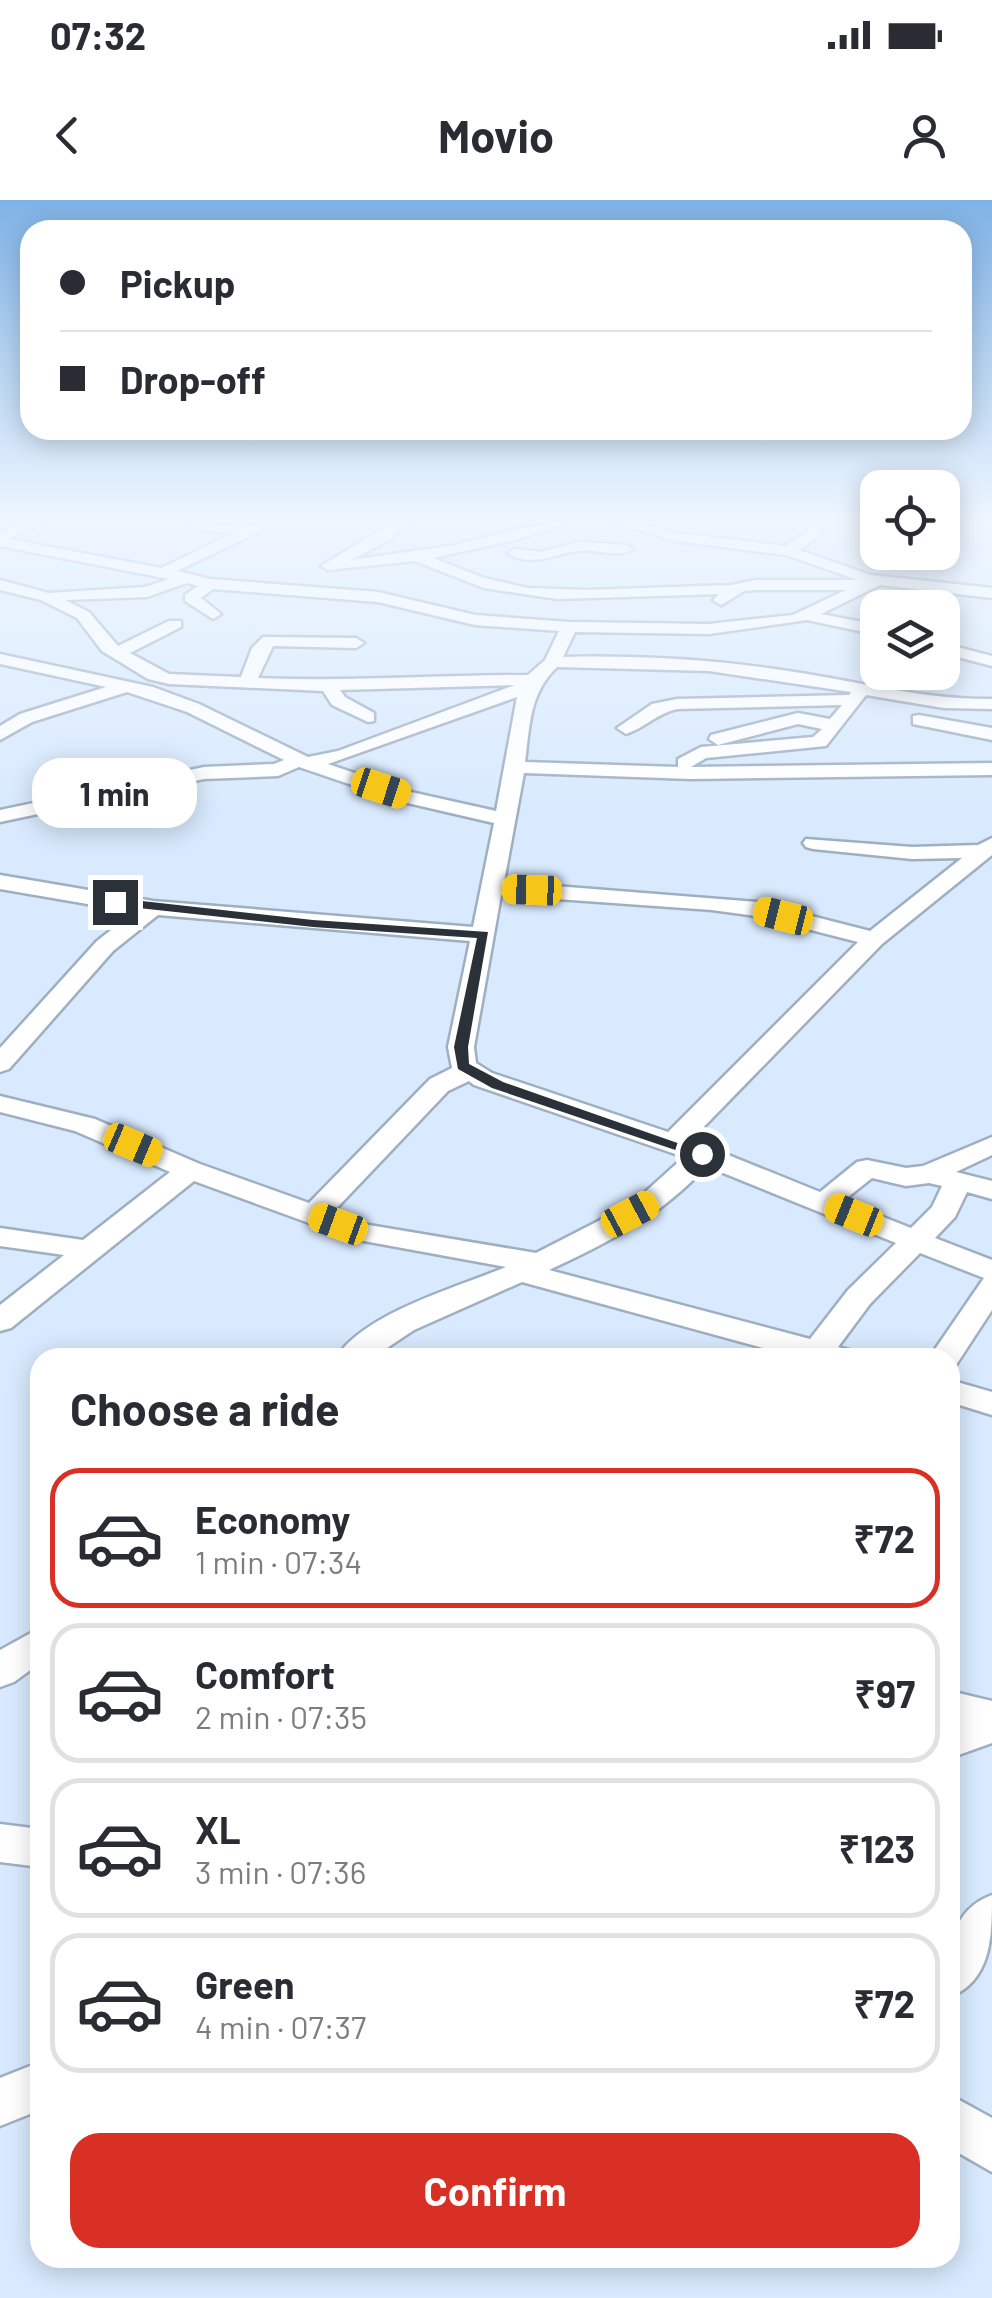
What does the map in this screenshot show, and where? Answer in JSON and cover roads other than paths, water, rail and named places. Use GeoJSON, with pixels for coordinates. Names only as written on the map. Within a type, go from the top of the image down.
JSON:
{"type":"FeatureCollection","features":[{"type":"Feature","properties":{"kind":"street"},"geometry":{"type":"LineString","coordinates":[[86,619],[100,640],[160,686],[302,762],[406,796],[505,819]]}},
{"type":"Feature","properties":{"kind":"street"},"geometry":{"type":"LineString","coordinates":[[470,619],[568,627],[709,629],[786,619]]}},
{"type":"Feature","properties":{"kind":"street"},"geometry":{"type":"LineString","coordinates":[[823,619],[860,626]]}},
{"type":"Feature","properties":{"kind":"street"},"geometry":{"type":"LineString","coordinates":[[118,653],[175,624]]}},
{"type":"Feature","properties":{"kind":"street"},"geometry":{"type":"LineString","coordinates":[[568,627],[538,676],[516,767],[460,1058],[462,1066],[472,1073],[688,1149],[992,1270]]}},
{"type":"Feature","properties":{"kind":"street"},"geometry":{"type":"LineString","coordinates":[[247,683],[260,648],[268,641],[356,643]]}},
{"type":"Feature","properties":{"kind":"street"},"geometry":{"type":"LineString","coordinates":[[960,653],[992,662]]}},
{"type":"Feature","properties":{"kind":"street"},"geometry":{"type":"LineString","coordinates":[[0,658],[128,686],[329,686],[538,676],[645,661],[789,676],[858,695],[935,704],[992,704]]}},
{"type":"Feature","properties":{"kind":"street"},"geometry":{"type":"LineString","coordinates":[[0,816],[219,770],[278,770],[342,756],[538,676]]}},
{"type":"Feature","properties":{"kind":"street"},"geometry":{"type":"LineString","coordinates":[[5,726],[128,686]]}},
{"type":"Feature","properties":{"kind":"street"},"geometry":{"type":"LineString","coordinates":[[329,686],[338,701],[368,716]]}},
{"type":"Feature","properties":{"kind":"street"},"geometry":{"type":"LineString","coordinates":[[676,773],[694,755],[814,744],[835,726],[858,695]]}},
{"type":"Feature","properties":{"kind":"street"},"geometry":{"type":"LineString","coordinates":[[626,728],[658,708],[677,704],[775,703],[858,695]]}},
{"type":"Feature","properties":{"kind":"street"},"geometry":{"type":"LineString","coordinates":[[705,743],[798,718],[835,726]]}},
{"type":"Feature","properties":{"kind":"street"},"geometry":{"type":"LineString","coordinates":[[919,720],[992,734]]}},
{"type":"Feature","properties":{"kind":"street"},"geometry":{"type":"LineString","coordinates":[[516,767],[676,773],[992,768]]}},
{"type":"Feature","properties":{"kind":"street"},"geometry":{"type":"LineString","coordinates":[[813,844],[912,853],[985,848]]}},
{"type":"Feature","properties":{"kind":"street"},"geometry":{"type":"LineString","coordinates":[[365,1348],[400,1322],[529,1267],[661,1198],[688,1149],[874,939],[985,848]]}},
{"type":"Feature","properties":{"kind":"street"},"geometry":{"type":"LineString","coordinates":[[0,882],[153,908],[484,935]]}},
{"type":"Feature","properties":{"kind":"street"},"geometry":{"type":"LineString","coordinates":[[493,888],[757,909],[874,939]]}},
{"type":"Feature","properties":{"kind":"street"},"geometry":{"type":"LineString","coordinates":[[0,1064],[105,946],[153,908]]}},
{"type":"Feature","properties":{"kind":"street"},"geometry":{"type":"LineString","coordinates":[[0,1024],[29,1028]]}},
{"type":"Feature","properties":{"kind":"street"},"geometry":{"type":"LineString","coordinates":[[314,1215],[439,1086],[456,1075],[472,1073]]}},
{"type":"Feature","properties":{"kind":"street"},"geometry":{"type":"LineString","coordinates":[[0,1104],[86,1125],[190,1170],[390,1239],[529,1267],[809,1348]]}},
{"type":"Feature","properties":{"kind":"street"},"geometry":{"type":"LineString","coordinates":[[944,1178],[992,1145]]}},
{"type":"Feature","properties":{"kind":"street"},"geometry":{"type":"LineString","coordinates":[[823,1202],[867,1168],[906,1177],[944,1178],[992,1190]]}},
{"type":"Feature","properties":{"kind":"street"},"geometry":{"type":"LineString","coordinates":[[0,1321],[190,1170]]}},
{"type":"Feature","properties":{"kind":"street"},"geometry":{"type":"LineString","coordinates":[[833,1348],[858,1297],[945,1211],[944,1178]]}},
{"type":"Feature","properties":{"kind":"street"},"geometry":{"type":"LineString","coordinates":[[0,1237],[90,1250]]}},
{"type":"Feature","properties":{"kind":"street"},"geometry":{"type":"LineString","coordinates":[[952,1348],[992,1286]]}},
{"type":"Feature","properties":{"kind":"street"},"geometry":{"type":"LineString","coordinates":[[960,1395],[992,1404]]}},
{"type":"Feature","properties":{"kind":"street"},"geometry":{"type":"LineString","coordinates":[[0,1670],[30,1650]]}},
{"type":"Feature","properties":{"kind":"street"},"geometry":{"type":"LineString","coordinates":[[960,1709],[992,1717]]}},
{"type":"Feature","properties":{"kind":"street"},"geometry":{"type":"LineString","coordinates":[[960,1738],[992,1726]]}},
{"type":"Feature","properties":{"kind":"street"},"geometry":{"type":"LineString","coordinates":[[0,1843],[30,1847]]}},
{"type":"Feature","properties":{"kind":"street"},"geometry":{"type":"LineString","coordinates":[[960,1961],[992,1915]]}},
{"type":"Feature","properties":{"kind":"street"},"geometry":{"type":"LineString","coordinates":[[0,2102],[30,2090]]}},
{"type":"Feature","properties":{"kind":"street"},"geometry":{"type":"LineString","coordinates":[[960,2126],[992,2147]]}}]}
